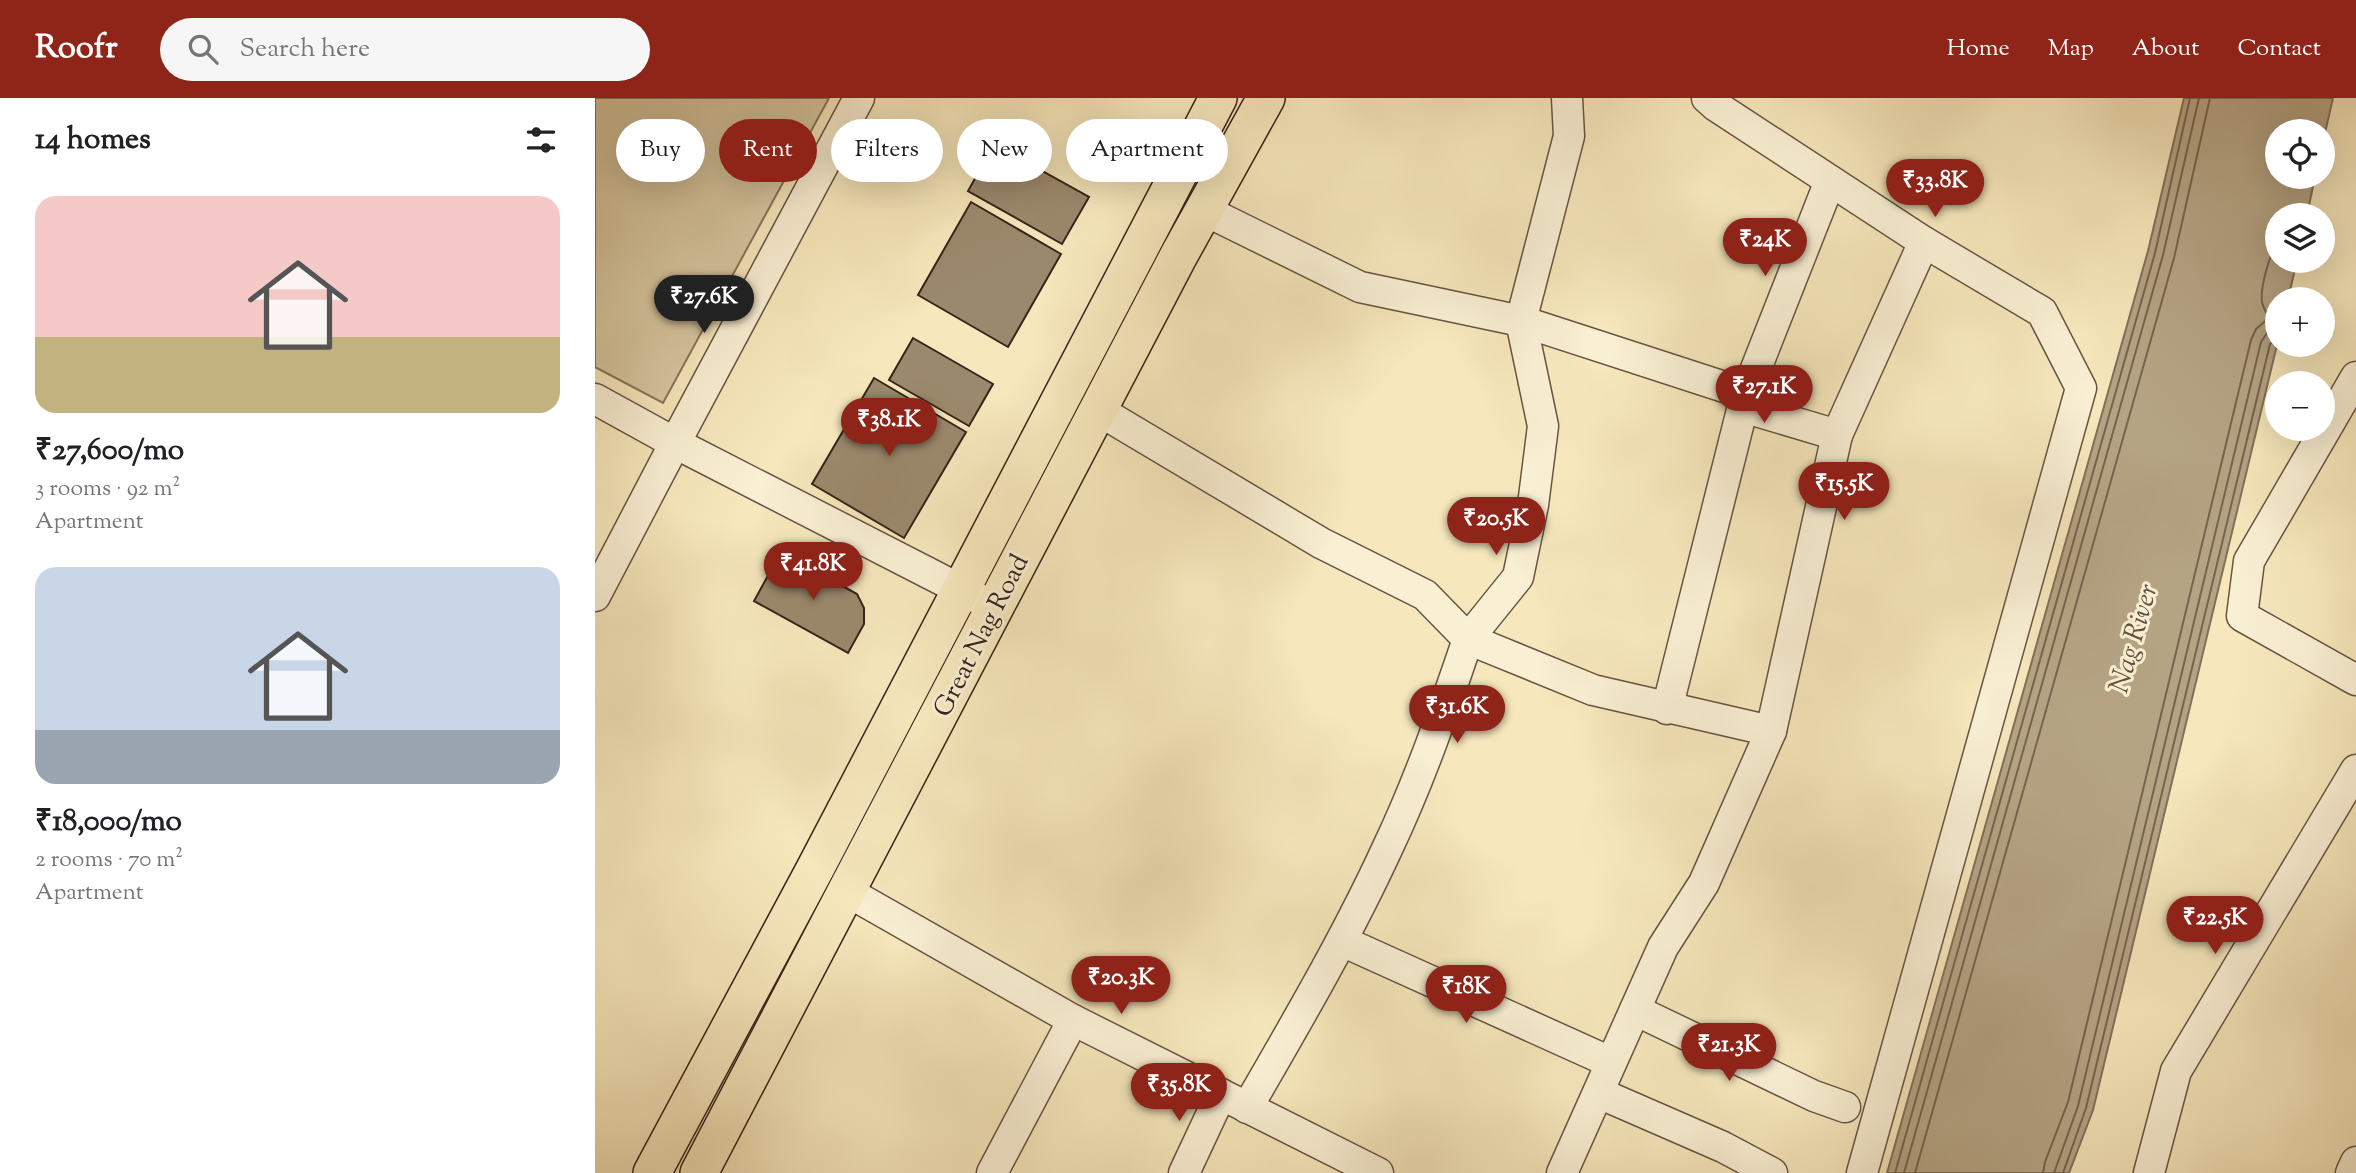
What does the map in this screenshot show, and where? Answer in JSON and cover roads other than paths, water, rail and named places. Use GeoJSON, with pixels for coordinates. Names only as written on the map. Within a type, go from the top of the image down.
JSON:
{"type":"FeatureCollection","features":[{"type":"Feature","properties":{"kind":"main road","name":"Great Nag Road"},"geometry":{"type":"LineString","coordinates":[[652,1173],[1218,98]]}},
{"type":"Feature","properties":{"kind":"main road","name":"Great Nag Road"},"geometry":{"type":"LineString","coordinates":[[699,1173],[1098,410],[1266,98]]}},
{"type":"Feature","properties":{"kind":"street"},"geometry":{"type":"LineString","coordinates":[[595,596],[859,98]]}},
{"type":"Feature","properties":{"kind":"street"},"geometry":{"type":"LineString","coordinates":[[1247,1108],[1342,940],[1389,847],[1448,699],[1468,639],[1518,577],[1533,505],[1543,426],[1521,321],[1569,136],[1567,98]]}},
{"type":"Feature","properties":{"kind":"street"},"geometry":{"type":"LineString","coordinates":[[1707,98],[1924,242],[2042,312],[2081,388],[1863,1173]]}},
{"type":"Feature","properties":{"kind":"street"},"geometry":{"type":"LineString","coordinates":[[1667,709],[1744,401],[1831,181]]}},
{"type":"Feature","properties":{"kind":"street"},"geometry":{"type":"LineString","coordinates":[[1205,209],[1360,287],[1521,321],[1837,436]]}},
{"type":"Feature","properties":{"kind":"street"},"geometry":{"type":"LineString","coordinates":[[1562,1173],[1663,947],[1704,883],[1771,732],[1837,436],[1924,242]]}},
{"type":"Feature","properties":{"kind":"street"},"geometry":{"type":"LineString","coordinates":[[2356,377],[2249,561],[2242,616],[2356,680]]}},
{"type":"Feature","properties":{"kind":"street"},"geometry":{"type":"LineString","coordinates":[[595,399],[675,443],[995,607]]}},
{"type":"Feature","properties":{"kind":"street"},"geometry":{"type":"LineString","coordinates":[[1098,410],[1321,543],[1425,595],[1468,639],[1593,690],[1771,732]]}},
{"type":"Feature","properties":{"kind":"street"},"geometry":{"type":"LineString","coordinates":[[2149,1173],[2176,1071],[2356,770]]}},
{"type":"Feature","properties":{"kind":"street"},"geometry":{"type":"LineString","coordinates":[[848,892],[1073,1020],[1378,1173]]}},
{"type":"Feature","properties":{"kind":"street"},"geometry":{"type":"LineString","coordinates":[[1342,940],[1611,1062]]}},
{"type":"Feature","properties":{"kind":"street"},"geometry":{"type":"LineString","coordinates":[[1635,1010],[1814,1096],[1845,1107]]}},
{"type":"Feature","properties":{"kind":"street"},"geometry":{"type":"LineString","coordinates":[[992,1173],[1073,1020]]}},
{"type":"Feature","properties":{"kind":"street"},"geometry":{"type":"LineString","coordinates":[[1599,1093],[1723,1147],[1772,1173]]}},
{"type":"Feature","properties":{"kind":"street"},"geometry":{"type":"LineString","coordinates":[[1185,1173],[1221,1094]]}},
{"type":"Feature","properties":{"kind":"street"},"geometry":{"type":"LineString","coordinates":[[2351,1173],[2356,1162]]}},
{"type":"Feature","properties":{"kind":"water","name":"Nag River"},"geometry":{"type":"Polygon","coordinates":[[[2184,98],[2333,98],[2328,119],[2265,119],[2265,189],[2312,189],[2310,203],[2265,203],[2265,273],[2294,273],[2291,287],[2265,287],[2265,357],[2274,357],[2271,371],[2265,371],[2265,395],[2093,1110],[2069,1173],[1887,1173],[2148,251],[2184,98]]]}}]}
